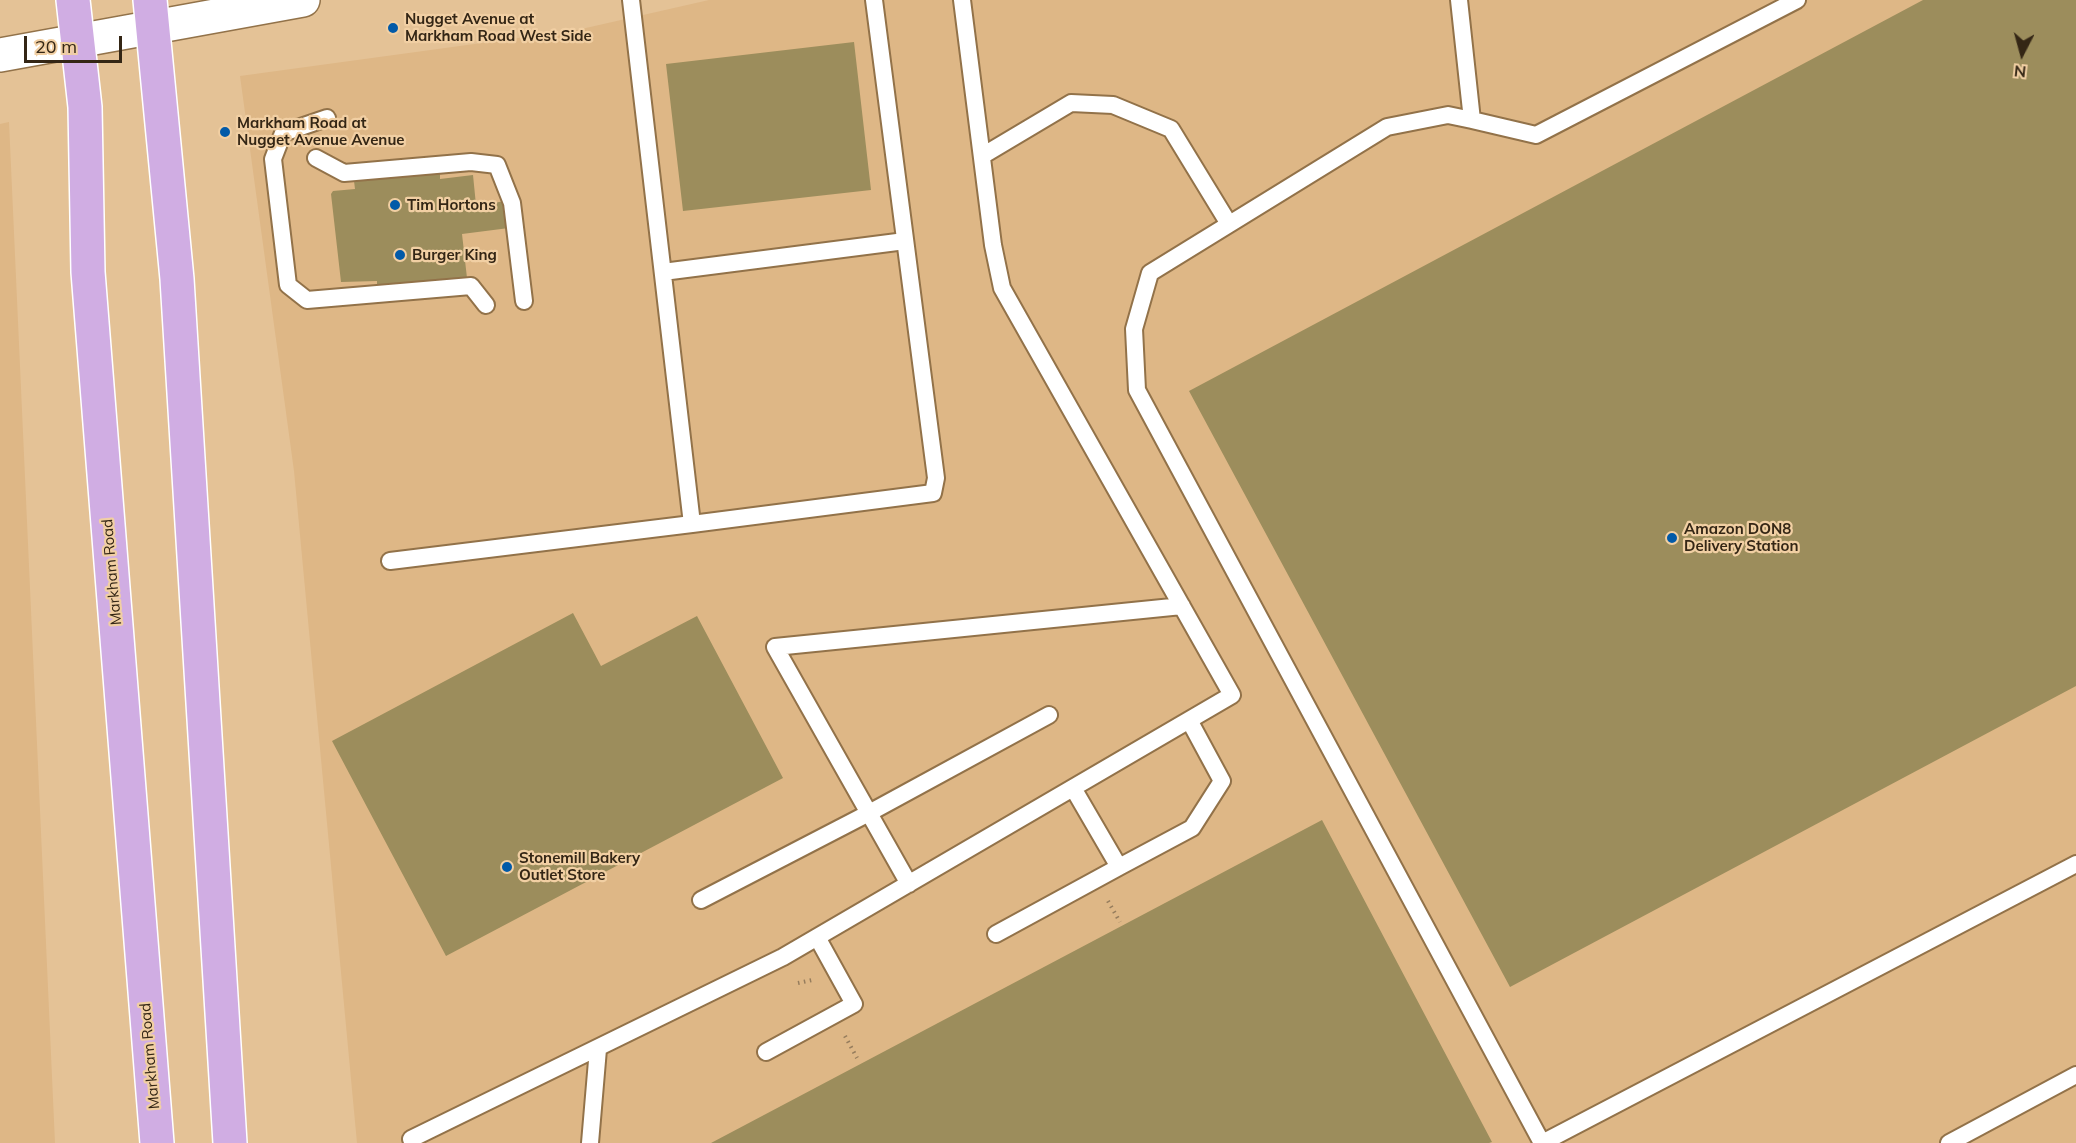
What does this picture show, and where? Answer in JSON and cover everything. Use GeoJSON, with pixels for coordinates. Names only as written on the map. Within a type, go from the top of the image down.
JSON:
{"type":"FeatureCollection","features":[{"type":"Feature","properties":{"kind":"main road","name":"Markham Road"},"geometry":{"type":"LineString","coordinates":[[73,0],[85,107],[88,272],[157,1143]]}},
{"type":"Feature","properties":{"kind":"main road"},"geometry":{"type":"LineString","coordinates":[[152,13],[177,279],[230,1143]]}},
{"type":"Feature","properties":{"kind":"street"},"geometry":{"type":"LineString","coordinates":[[0,55],[79,39],[152,13],[303,0]]}},
{"type":"Feature","properties":{"kind":"lane"},"geometry":{"type":"LineString","coordinates":[[631,0],[692,524]]}},
{"type":"Feature","properties":{"kind":"lane"},"geometry":{"type":"LineString","coordinates":[[390,561],[933,493],[936,477],[874,0]]}},
{"type":"Feature","properties":{"kind":"lane"},"geometry":{"type":"LineString","coordinates":[[411,1139],[598,1049],[817,937],[1232,695],[1002,288],[993,245],[962,0]]}},
{"type":"Feature","properties":{"kind":"lane"},"geometry":{"type":"LineString","coordinates":[[1458,0],[1472,120]]}},
{"type":"Feature","properties":{"kind":"lane"},"geometry":{"type":"LineString","coordinates":[[1797,0],[1536,135],[1448,114],[1387,127],[1150,273],[1134,328],[1137,390],[1542,1143],[2076,864]]}},
{"type":"Feature","properties":{"kind":"lane"},"geometry":{"type":"LineString","coordinates":[[982,156],[1071,103],[1113,105],[1171,129],[1229,224]]}},
{"type":"Feature","properties":{"kind":"lane"},"geometry":{"type":"LineString","coordinates":[[327,118],[283,133],[273,159],[288,285],[307,300],[471,286],[486,305]]}},
{"type":"Feature","properties":{"kind":"lane"},"geometry":{"type":"LineString","coordinates":[[316,158],[344,173],[471,162],[497,165],[512,203],[524,301]]}},
{"type":"Feature","properties":{"kind":"lane"},"geometry":{"type":"LineString","coordinates":[[663,272],[905,241]]}},
{"type":"Feature","properties":{"kind":"lane"},"geometry":{"type":"LineString","coordinates":[[909,884],[775,647],[1182,606]]}},
{"type":"Feature","properties":{"kind":"lane"},"geometry":{"type":"LineString","coordinates":[[701,900],[869,813],[1049,714]]}},
{"type":"Feature","properties":{"kind":"lane"},"geometry":{"type":"LineString","coordinates":[[996,934],[1192,828],[1222,781],[1189,720]]}},
{"type":"Feature","properties":{"kind":"lane"},"geometry":{"type":"LineString","coordinates":[[1073,788],[1119,867]]}},
{"type":"Feature","properties":{"kind":"lane"},"geometry":{"type":"LineString","coordinates":[[766,1052],[854,1004],[817,937]]}},
{"type":"Feature","properties":{"kind":"lane"},"geometry":{"type":"LineString","coordinates":[[590,1143],[598,1049]]}},
{"type":"Feature","properties":{"kind":"lane"},"geometry":{"type":"LineString","coordinates":[[1949,1143],[2076,1075]]}},
{"type":"Feature","properties":{"kind":"path"},"geometry":{"type":"LineString","coordinates":[[1105,896],[1120,922]]}},
{"type":"Feature","properties":{"kind":"path"},"geometry":{"type":"LineString","coordinates":[[841,1030],[857,1059]]}},
{"type":"Feature","properties":{"kind":"shaded area"},"geometry":{"type":"Polygon","coordinates":[[[709,0],[2076,0],[2076,1143],[357,1143],[294,471],[240,76],[577,30],[709,0]]]}},
{"type":"Feature","properties":{"kind":"shaded area"},"geometry":{"type":"Polygon","coordinates":[[[9,122],[55,1143],[0,1143],[0,124],[9,122]]]}},
{"type":"Feature","properties":{"kind":"building","name":"Amazon DON8 Delivery Station"},"geometry":{"type":"Polygon","coordinates":[[[1923,0],[2076,0],[2076,686],[1510,987],[1189,391],[1923,0]]]}},
{"type":"Feature","properties":{"kind":"building"},"geometry":{"type":"Polygon","coordinates":[[[854,42],[871,190],[683,211],[666,64],[854,42]]]}},
{"type":"Feature","properties":{"kind":"building"},"geometry":{"type":"Polygon","coordinates":[[[440,172],[440,179],[473,175],[476,205],[507,201],[509,228],[462,234],[467,278],[377,288],[377,281],[341,282],[331,194],[333,191],[355,189],[354,181],[440,172]]]}},
{"type":"Feature","properties":{"kind":"building","name":"Stonemill Bakery Outlet Store"},"geometry":{"type":"Polygon","coordinates":[[[573,613],[601,666],[697,616],[783,778],[446,956],[332,741],[573,613]]]}},
{"type":"Feature","properties":{"kind":"building"},"geometry":{"type":"Polygon","coordinates":[[[1322,820],[1492,1142],[711,1143],[1322,820]]]}},
{"type":"Feature","properties":{"kind":"place","name":"Nugget Avenue at Markham Road West Side"},"geometry":{"type":"Point","coordinates":[393,28]}},
{"type":"Feature","properties":{"kind":"place","name":"Markham Road at Nugget Avenue Avenue"},"geometry":{"type":"Point","coordinates":[225,132]}},
{"type":"Feature","properties":{"kind":"place","name":"Tim Hortons"},"geometry":{"type":"Point","coordinates":[395,205]}},
{"type":"Feature","properties":{"kind":"place","name":"Burger King"},"geometry":{"type":"Point","coordinates":[400,255]}},
{"type":"Feature","properties":{"kind":"place","name":"Amazon DON8 Delivery Station"},"geometry":{"type":"Point","coordinates":[1672,538]}},
{"type":"Feature","properties":{"kind":"place","name":"Stonemill Bakery Outlet Store"},"geometry":{"type":"Point","coordinates":[507,867]}}]}
